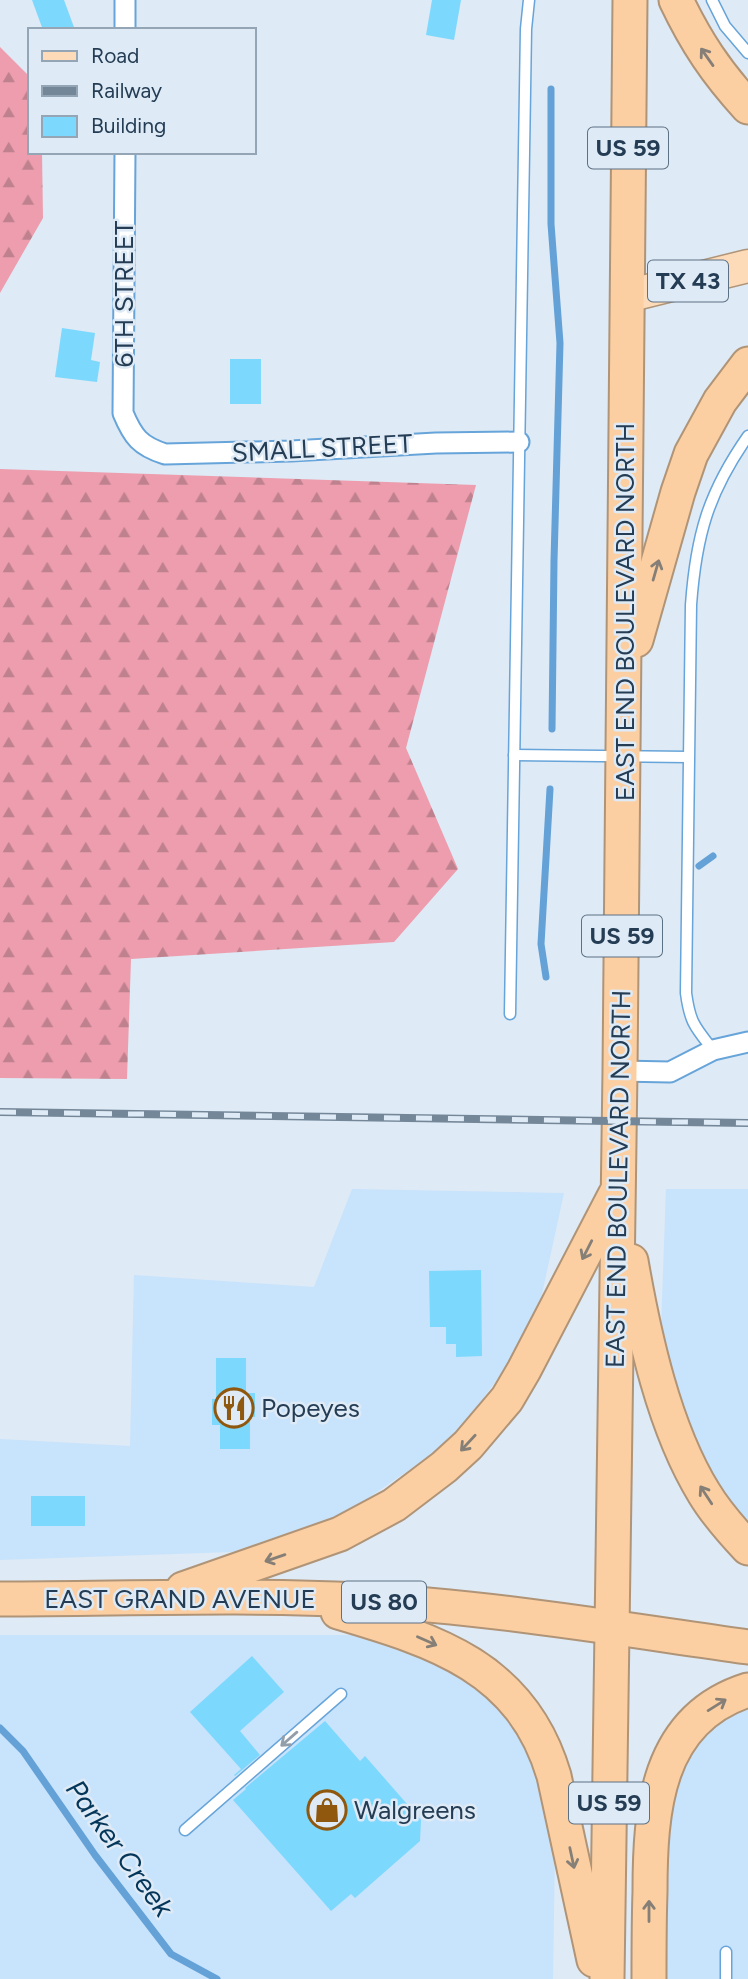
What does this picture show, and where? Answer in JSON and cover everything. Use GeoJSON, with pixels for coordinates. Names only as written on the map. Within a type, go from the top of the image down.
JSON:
{"type":"FeatureCollection","features":[{"type":"Feature","properties":{"kind":"highway","name":"EAST END BOULEVARD NORTH"},"geometry":{"type":"LineString","coordinates":[[607,1979],[621,1071],[630,0]]}},
{"type":"Feature","properties":{"kind":"highway"},"geometry":{"type":"LineString","coordinates":[[676,0],[702,51],[748,107]]}},
{"type":"Feature","properties":{"kind":"highway"},"geometry":{"type":"LineString","coordinates":[[624,683],[691,454],[720,401],[748,364]]}},
{"type":"Feature","properties":{"kind":"highway"},"geometry":{"type":"LineString","coordinates":[[618,1190],[652,1358],[677,1437],[704,1494],[748,1548]]}},
{"type":"Feature","properties":{"kind":"highway"},"geometry":{"type":"LineString","coordinates":[[156,1598],[340,1534],[394,1504],[444,1467],[468,1445],[507,1399],[618,1190]]}},
{"type":"Feature","properties":{"kind":"highway"},"geometry":{"type":"LineString","coordinates":[[292,1598],[413,1635],[448,1650],[492,1679],[525,1715],[539,1736],[554,1776],[598,1979]]}},
{"type":"Feature","properties":{"kind":"highway","name":"EAST GRAND AVENUE"},"geometry":{"type":"LineString","coordinates":[[0,1600],[358,1600],[485,1610],[611,1628]]}},
{"type":"Feature","properties":{"kind":"highway","name":"US 80"},"geometry":{"type":"LineString","coordinates":[[611,1628],[748,1647]]}},
{"type":"Feature","properties":{"kind":"highway"},"geometry":{"type":"LineString","coordinates":[[649,1979],[649,1852],[661,1782],[676,1747],[694,1723],[716,1705],[748,1690]]}},
{"type":"Feature","properties":{"kind":"main road","name":"TX 43"},"geometry":{"type":"LineString","coordinates":[[627,296],[748,266]]}},
{"type":"Feature","properties":{"kind":"street"},"geometry":{"type":"LineString","coordinates":[[125,0],[125,28]]}},
{"type":"Feature","properties":{"kind":"street","name":"6TH STREET"},"geometry":{"type":"LineString","coordinates":[[125,154],[123,413],[131,434]]}},
{"type":"Feature","properties":{"kind":"street","name":"SMALL STREET"},"geometry":{"type":"LineString","coordinates":[[131,434],[149,449],[165,454],[519,442]]}},
{"type":"Feature","properties":{"kind":"street"},"geometry":{"type":"LineString","coordinates":[[621,1071],[670,1072],[713,1050],[748,1042]]}},
{"type":"Feature","properties":{"kind":"lane"},"geometry":{"type":"LineString","coordinates":[[510,1014],[526,43],[529,0]]}},
{"type":"Feature","properties":{"kind":"lane"},"geometry":{"type":"LineString","coordinates":[[712,0],[725,26],[748,53]]}},
{"type":"Feature","properties":{"kind":"lane"},"geometry":{"type":"LineString","coordinates":[[713,1050],[689,1016],[686,993],[691,605],[698,545],[705,517],[718,487],[748,436]]}},
{"type":"Feature","properties":{"kind":"lane"},"geometry":{"type":"LineString","coordinates":[[514,755],[688,757]]}},
{"type":"Feature","properties":{"kind":"lane"},"geometry":{"type":"LineString","coordinates":[[185,1830],[341,1694]]}},
{"type":"Feature","properties":{"kind":"lane"},"geometry":{"type":"LineString","coordinates":[[726,1952],[726,1979]]}},
{"type":"Feature","properties":{"kind":"shaded area"},"geometry":{"type":"Polygon","coordinates":[[[352,1189],[564,1193],[535,1326],[454,1439],[348,1512],[232,1552],[0,1560],[0,1439],[130,1446],[134,1275],[314,1287],[352,1189]]]}},
{"type":"Feature","properties":{"kind":"shaded area"},"geometry":{"type":"Polygon","coordinates":[[[666,1189],[748,1189],[748,1527],[705,1468],[660,1357],[666,1189]]]}},
{"type":"Feature","properties":{"kind":"shaded area"},"geometry":{"type":"Polygon","coordinates":[[[0,1635],[364,1635],[435,1655],[500,1703],[539,1765],[555,1848],[553,1979],[0,1979],[0,1635]]]}},
{"type":"Feature","properties":{"kind":"shaded area"},"geometry":{"type":"Polygon","coordinates":[[[748,1703],[748,1979],[659,1979],[666,1801],[712,1716],[748,1703]]]}},
{"type":"Feature","properties":{"kind":"green space"},"geometry":{"type":"Polygon","coordinates":[[[0,47],[28,75],[28,154],[42,154],[43,218],[0,293],[0,47]]]}},
{"type":"Feature","properties":{"kind":"green space"},"geometry":{"type":"Polygon","coordinates":[[[0,469],[476,485],[406,748],[458,869],[394,942],[131,959],[127,1079],[0,1078],[0,469]]]}},
{"type":"Feature","properties":{"kind":"building"},"geometry":{"type":"Polygon","coordinates":[[[32,0],[64,0],[74,28],[42,28],[32,0]]]}},
{"type":"Feature","properties":{"kind":"building"},"geometry":{"type":"Polygon","coordinates":[[[432,0],[461,0],[454,40],[426,35],[432,0]]]}},
{"type":"Feature","properties":{"kind":"building"},"geometry":{"type":"Polygon","coordinates":[[[62,328],[95,333],[91,360],[100,362],[97,382],[55,377],[62,328]]]}},
{"type":"Feature","properties":{"kind":"building"},"geometry":{"type":"Polygon","coordinates":[[[230,359],[261,359],[261,404],[230,404],[230,359]]]}},
{"type":"Feature","properties":{"kind":"building"},"geometry":{"type":"Polygon","coordinates":[[[481,1270],[482,1356],[456,1357],[456,1344],[446,1344],[446,1327],[430,1327],[429,1271],[481,1270]]]}},
{"type":"Feature","properties":{"kind":"building","name":"Popeyes"},"geometry":{"type":"Polygon","coordinates":[[[216,1358],[246,1358],[246,1393],[255,1393],[255,1417],[250,1417],[250,1449],[220,1449],[220,1425],[212,1425],[212,1399],[216,1399],[216,1358]]]}},
{"type":"Feature","properties":{"kind":"building"},"geometry":{"type":"Polygon","coordinates":[[[31,1496],[85,1496],[85,1526],[31,1526],[31,1496]]]}},
{"type":"Feature","properties":{"kind":"building"},"geometry":{"type":"Polygon","coordinates":[[[252,1656],[284,1692],[240,1731],[260,1755],[235,1776],[241,1769],[190,1712],[252,1656]]]}},
{"type":"Feature","properties":{"kind":"building","name":"Walgreens"},"geometry":{"type":"Polygon","coordinates":[[[325,1721],[360,1761],[365,1756],[421,1820],[420,1841],[355,1898],[351,1894],[331,1911],[233,1800],[325,1721]]]}},
{"type":"Feature","properties":{"kind":"waterway"},"geometry":{"type":"LineString","coordinates":[[551,89],[551,224],[560,343],[552,729]]}},
{"type":"Feature","properties":{"kind":"waterway"},"geometry":{"type":"LineString","coordinates":[[546,977],[541,944],[550,789]]}},
{"type":"Feature","properties":{"kind":"waterway"},"geometry":{"type":"LineString","coordinates":[[699,866],[713,856]]}},
{"type":"Feature","properties":{"kind":"waterway","name":"Parker Creek"},"geometry":{"type":"LineString","coordinates":[[0,1728],[23,1751],[95,1855],[171,1954],[217,1979]]}},
{"type":"Feature","properties":{"kind":"railway"},"geometry":{"type":"LineString","coordinates":[[0,1112],[748,1123]]}},
{"type":"Feature","properties":{"kind":"place","name":"Popeyes"},"geometry":{"type":"Point","coordinates":[234,1408]}},
{"type":"Feature","properties":{"kind":"place","name":"Walgreens"},"geometry":{"type":"Point","coordinates":[327,1810]}}]}
